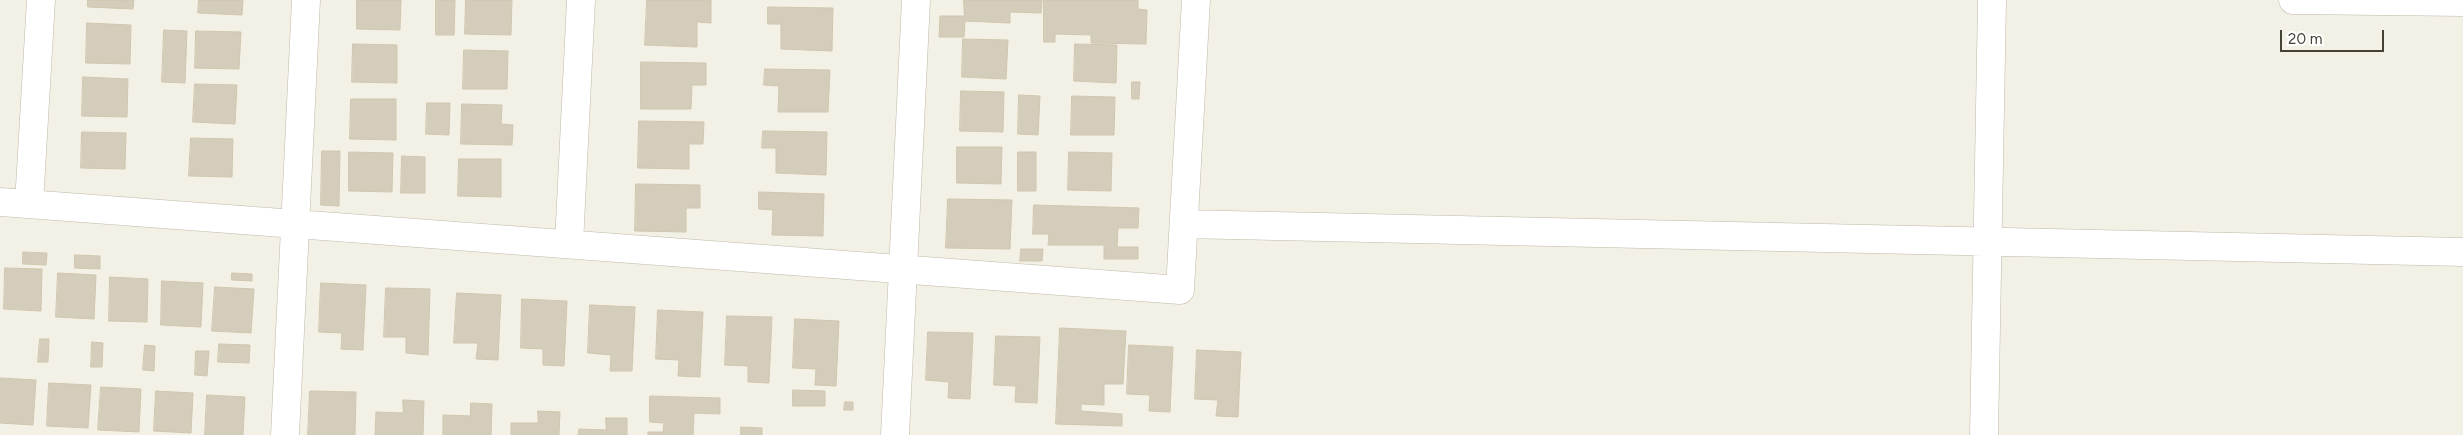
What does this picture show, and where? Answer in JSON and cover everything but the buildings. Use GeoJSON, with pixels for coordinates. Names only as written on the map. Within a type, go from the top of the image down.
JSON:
{"type":"FeatureCollection","features":[{"type":"Feature","properties":{"kind":"street"},"geometry":{"type":"LineString","coordinates":[[29,204],[41,0]]}},
{"type":"Feature","properties":{"kind":"street"},"geometry":{"type":"LineString","coordinates":[[285,435],[306,0]]}},
{"type":"Feature","properties":{"kind":"street"},"geometry":{"type":"LineString","coordinates":[[569,244],[581,0]]}},
{"type":"Feature","properties":{"kind":"street"},"geometry":{"type":"LineString","coordinates":[[895,435],[916,0]]}},
{"type":"Feature","properties":{"kind":"street"},"geometry":{"type":"LineString","coordinates":[[0,202],[1180,290],[1196,0]]}},
{"type":"Feature","properties":{"kind":"street"},"geometry":{"type":"LineString","coordinates":[[1984,435],[1992,0]]}},
{"type":"Feature","properties":{"kind":"street"},"geometry":{"type":"LineString","coordinates":[[2294,0],[2463,2]]}},
{"type":"Feature","properties":{"kind":"street"},"geometry":{"type":"LineString","coordinates":[[1184,224],[2463,252]]}}]}
